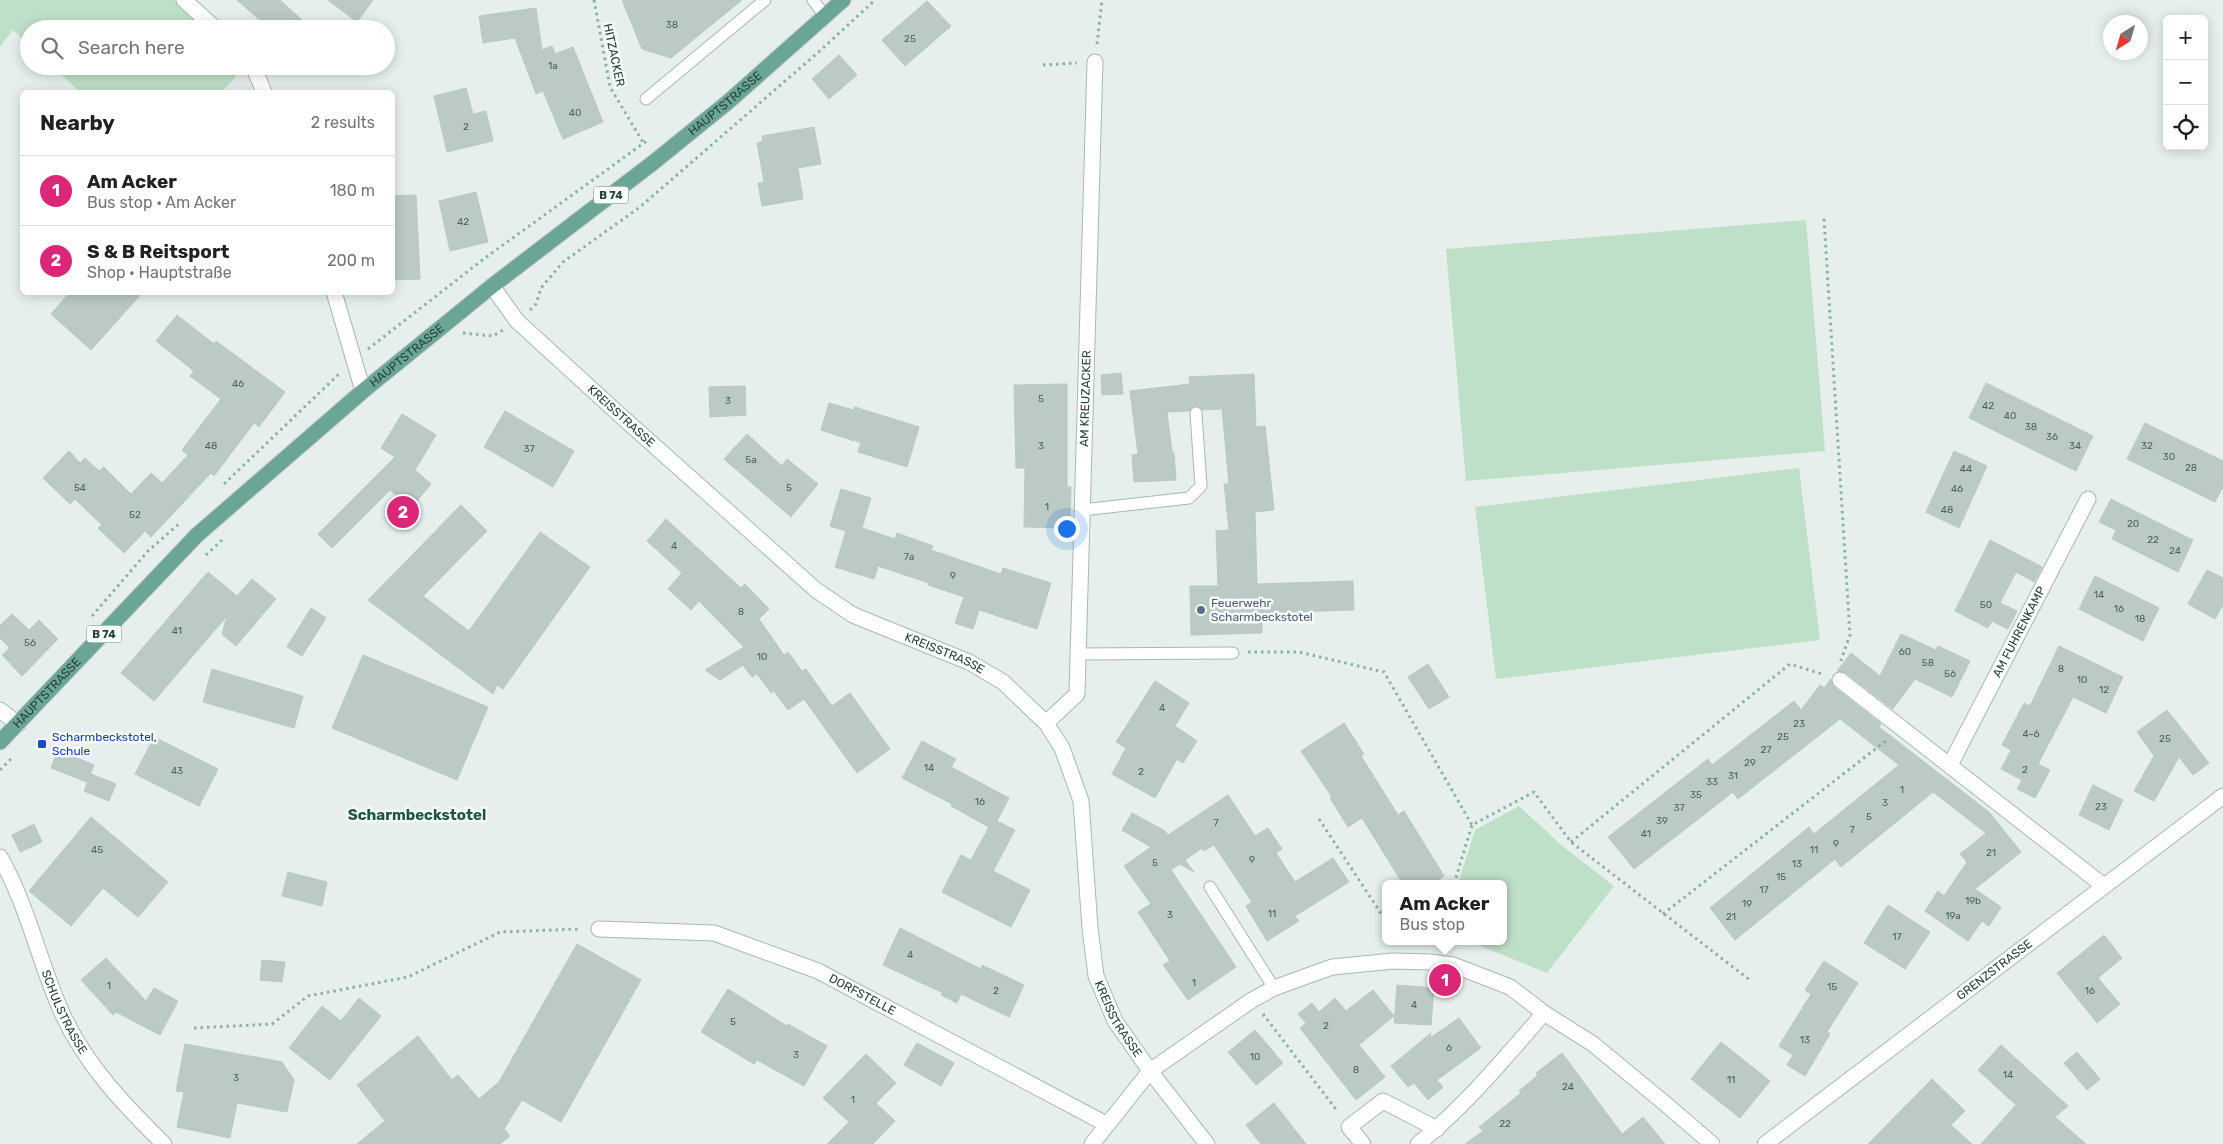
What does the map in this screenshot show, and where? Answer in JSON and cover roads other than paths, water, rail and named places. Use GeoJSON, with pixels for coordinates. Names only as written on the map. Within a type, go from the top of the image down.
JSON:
{"type":"FeatureCollection","features":[{"type":"Feature","properties":{"kind":"main road","name":"HAUPTSTRASSE"},"geometry":{"type":"LineString","coordinates":[[0,742],[198,535],[363,391],[492,286],[654,162],[728,102],[843,0]]}},
{"type":"Feature","properties":{"kind":"street"},"geometry":{"type":"LineString","coordinates":[[184,0],[206,20]]}},
{"type":"Feature","properties":{"kind":"street","name":"AM KREUZACKER"},"geometry":{"type":"LineString","coordinates":[[1046,723],[1077,694],[1095,62]]}},
{"type":"Feature","properties":{"kind":"street"},"geometry":{"type":"LineString","coordinates":[[257,75],[263,90]]}},
{"type":"Feature","properties":{"kind":"street","name":"KREISSTRASSE"},"geometry":{"type":"LineString","coordinates":[[492,286],[517,321],[816,590],[853,615],[969,662],[1003,682],[1046,723],[1062,748],[1081,801],[1090,928],[1096,976],[1115,1021],[1150,1071],[1207,1144]]}},
{"type":"Feature","properties":{"kind":"street"},"geometry":{"type":"LineString","coordinates":[[335,295],[363,391]]}},
{"type":"Feature","properties":{"kind":"street","name":"AM FUHRENKAMP"},"geometry":{"type":"LineString","coordinates":[[1950,765],[2088,499]]}},
{"type":"Feature","properties":{"kind":"street"},"geometry":{"type":"LineString","coordinates":[[1840,680],[2104,886]]}},
{"type":"Feature","properties":{"kind":"street"},"geometry":{"type":"LineString","coordinates":[[0,710],[18,724]]}},
{"type":"Feature","properties":{"kind":"street","name":"GRENZSTRASSE"},"geometry":{"type":"LineString","coordinates":[[1765,1144],[2223,796]]}},
{"type":"Feature","properties":{"kind":"street","name":"SCHULSTRASSE"},"geometry":{"type":"LineString","coordinates":[[0,857],[34,936],[62,1013],[83,1052],[124,1104],[164,1144]]}},
{"type":"Feature","properties":{"kind":"street","name":"DORFSTELLE"},"geometry":{"type":"LineString","coordinates":[[599,929],[714,933],[818,971],[1106,1124]]}},
{"type":"Feature","properties":{"kind":"street"},"geometry":{"type":"LineString","coordinates":[[1092,1144],[1150,1071],[1252,1000],[1274,988],[1332,967],[1393,961],[1430,962],[1452,965],[1510,987],[1593,1044],[1712,1144]]}},
{"type":"Feature","properties":{"kind":"street"},"geometry":{"type":"LineString","coordinates":[[1418,1144],[1437,1129],[1514,1048],[1544,1012]]}},
{"type":"Feature","properties":{"kind":"street"},"geometry":{"type":"LineString","coordinates":[[1363,1144],[1349,1126],[1383,1100],[1437,1129]]}},
{"type":"Feature","properties":{"kind":"lane"},"geometry":{"type":"LineString","coordinates":[[646,99],[765,0]]}},
{"type":"Feature","properties":{"kind":"lane"},"geometry":{"type":"LineString","coordinates":[[813,0],[825,16]]}},
{"type":"Feature","properties":{"kind":"lane"},"geometry":{"type":"LineString","coordinates":[[1082,510],[1189,498],[1195,494],[1201,486],[1196,413]]}},
{"type":"Feature","properties":{"kind":"lane"},"geometry":{"type":"LineString","coordinates":[[1078,654],[1233,652]]}},
{"type":"Feature","properties":{"kind":"lane"},"geometry":{"type":"LineString","coordinates":[[1210,887],[1274,988]]}},
{"type":"Feature","properties":{"kind":"place","name":"S & B Reitsport"},"geometry":{"type":"Point","coordinates":[403,512]}},
{"type":"Feature","properties":{"kind":"place","name":"Feuerwehr Scharmbeckstotel"},"geometry":{"type":"Point","coordinates":[1201,610]}},
{"type":"Feature","properties":{"kind":"place","name":"Scharmbeckstotel, Schule"},"geometry":{"type":"Point","coordinates":[42,744]}},
{"type":"Feature","properties":{"kind":"place","name":"Am Acker"},"geometry":{"type":"Point","coordinates":[1445,980]}},
{"type":"Feature","properties":{"kind":"district","name":"Scharmbeckstotel"},"geometry":{"type":"Point","coordinates":[417,815]}}]}
